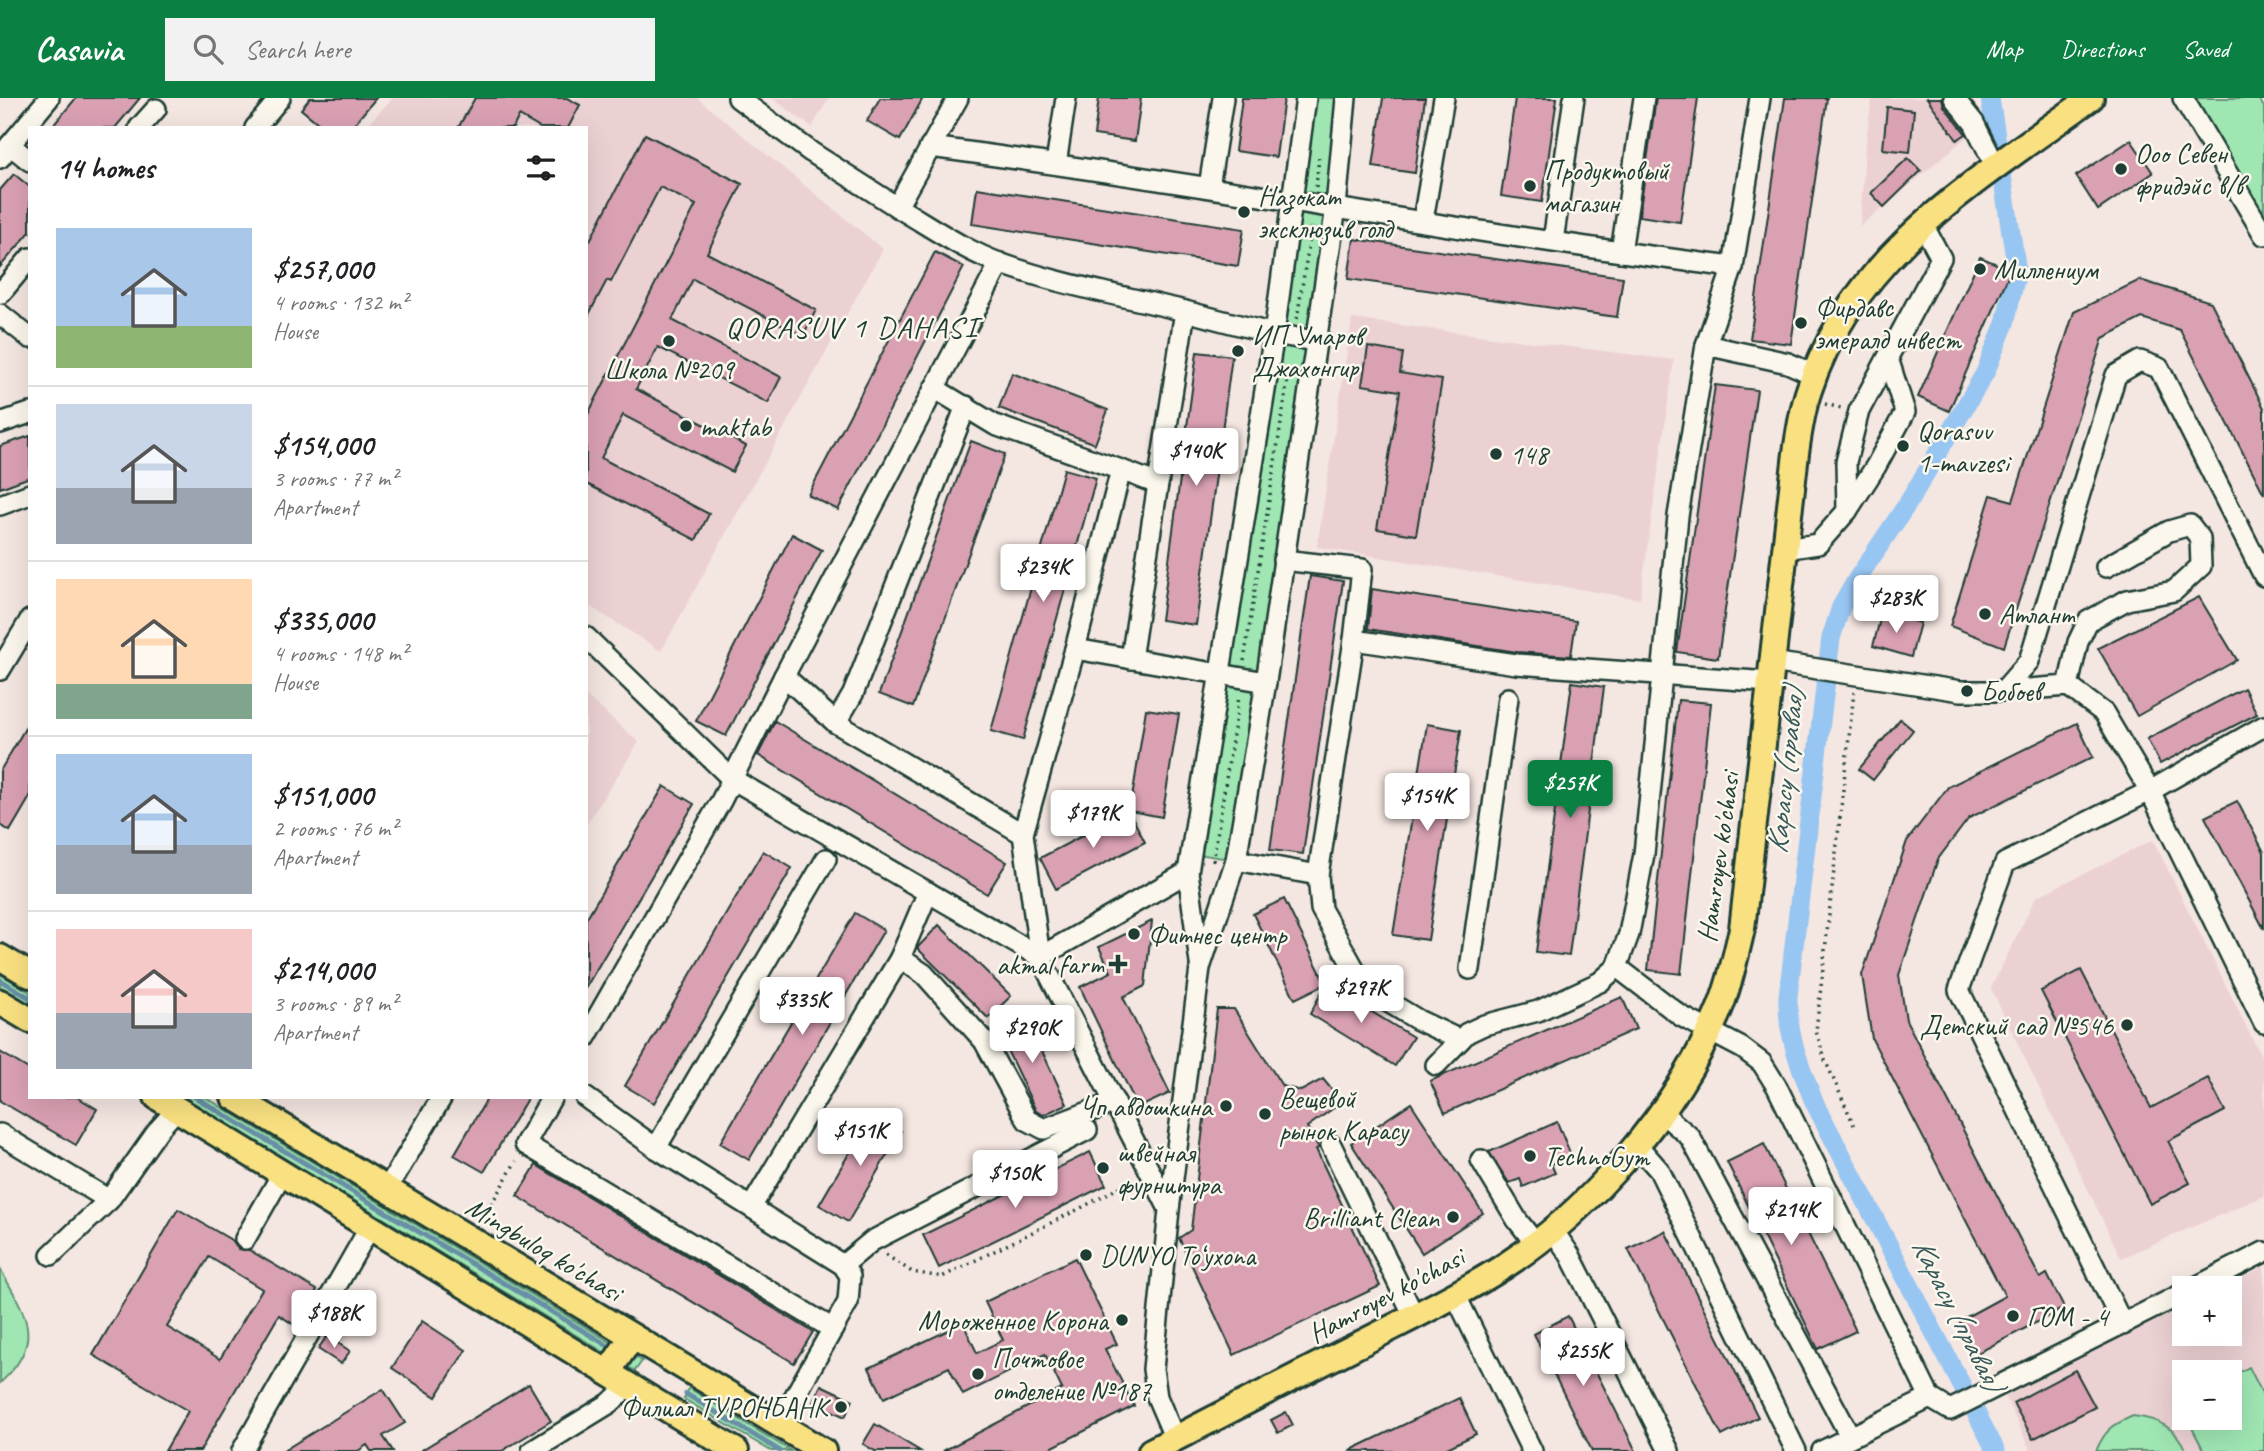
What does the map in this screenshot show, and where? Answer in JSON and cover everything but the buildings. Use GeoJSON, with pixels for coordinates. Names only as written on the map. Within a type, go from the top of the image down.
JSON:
{"type":"FeatureCollection","features":[{"type":"Feature","properties":{"kind":"main road","name":"Hamroyev ko'chasi"},"geometry":{"type":"LineString","coordinates":[[1151,1451],[1414,1316],[1503,1266],[1544,1236],[1597,1188],[1637,1145],[1661,1112],[1709,1032],[1728,985],[1742,929],[1785,549],[1801,421],[1808,391],[1831,339],[1862,289],[1901,244],[1922,223],[2091,98]]}},
{"type":"Feature","properties":{"kind":"main road"},"geometry":{"type":"LineString","coordinates":[[0,957],[28,974]]}},
{"type":"Feature","properties":{"kind":"main road"},"geometry":{"type":"LineString","coordinates":[[0,1002],[28,1019]]}},
{"type":"Feature","properties":{"kind":"main road","name":"Mingbuloq ko'chasi"},"geometry":{"type":"LineString","coordinates":[[237,1099],[823,1451]]}},
{"type":"Feature","properties":{"kind":"main road"},"geometry":{"type":"LineString","coordinates":[[167,1103],[736,1451]]}},
{"type":"Feature","properties":{"kind":"main road"},"geometry":{"type":"LineString","coordinates":[[618,1378],[632,1337]]}},
{"type":"Feature","properties":{"kind":"street"},"geometry":{"type":"LineString","coordinates":[[28,160],[5,151],[50,98]]}},
{"type":"Feature","properties":{"kind":"street"},"geometry":{"type":"LineString","coordinates":[[257,126],[280,98]]}},
{"type":"Feature","properties":{"kind":"street"},"geometry":{"type":"LineString","coordinates":[[738,98],[811,152],[898,207],[955,241],[1000,263],[1049,278],[1274,334],[1315,341]]}},
{"type":"Feature","properties":{"kind":"street"},"geometry":{"type":"LineString","coordinates":[[898,207],[958,98]]}},
{"type":"Feature","properties":{"kind":"street"},"geometry":{"type":"LineString","coordinates":[[1056,164],[1066,98]]}},
{"type":"Feature","properties":{"kind":"street"},"geometry":{"type":"LineString","coordinates":[[1209,187],[1223,98]]}},
{"type":"Feature","properties":{"kind":"street"},"geometry":{"type":"LineString","coordinates":[[1200,968],[1188,872],[1274,334],[1306,98]]}},
{"type":"Feature","properties":{"kind":"street"},"geometry":{"type":"LineString","coordinates":[[1175,1438],[1157,1397],[1153,1369],[1169,1210],[1200,968],[1236,860],[1266,682],[1336,207],[1346,98]]}},
{"type":"Feature","properties":{"kind":"street"},"geometry":{"type":"LineString","coordinates":[[1423,220],[1444,98]]}},
{"type":"Feature","properties":{"kind":"street"},"geometry":{"type":"LineString","coordinates":[[1553,242],[1574,98]]}},
{"type":"Feature","properties":{"kind":"street"},"geometry":{"type":"LineString","coordinates":[[1621,252],[1644,98]]}},
{"type":"Feature","properties":{"kind":"street"},"geometry":{"type":"LineString","coordinates":[[1436,1065],[1467,1033],[1538,1011],[1600,982],[1617,967],[1629,934],[1644,854],[1678,516],[1706,345],[1734,267],[1760,98]]}},
{"type":"Feature","properties":{"kind":"street"},"geometry":{"type":"LineString","coordinates":[[1954,98],[1974,123],[1996,167]]}},
{"type":"Feature","properties":{"kind":"street"},"geometry":{"type":"LineString","coordinates":[[2183,98],[2264,235]]}},
{"type":"Feature","properties":{"kind":"street"},"geometry":{"type":"LineString","coordinates":[[141,126],[156,109]]}},
{"type":"Feature","properties":{"kind":"street"},"geometry":{"type":"LineString","coordinates":[[930,147],[1734,267]]}},
{"type":"Feature","properties":{"kind":"street"},"geometry":{"type":"LineString","coordinates":[[1847,511],[1846,461],[1859,411],[1941,258],[1922,223]]}},
{"type":"Feature","properties":{"kind":"street"},"geometry":{"type":"LineString","coordinates":[[588,1034],[721,801],[1000,263]]}},
{"type":"Feature","properties":{"kind":"street"},"geometry":{"type":"LineString","coordinates":[[0,294],[27,266]]}},
{"type":"Feature","properties":{"kind":"street"},"geometry":{"type":"LineString","coordinates":[[1130,659],[1185,311]]}},
{"type":"Feature","properties":{"kind":"street"},"geometry":{"type":"LineString","coordinates":[[0,314],[28,336]]}},
{"type":"Feature","properties":{"kind":"street"},"geometry":{"type":"LineString","coordinates":[[1706,345],[1788,363],[1815,375]]}},
{"type":"Feature","properties":{"kind":"street"},"geometry":{"type":"LineString","coordinates":[[1785,549],[1818,544],[1847,511],[1876,467],[1905,412],[1888,358]]}},
{"type":"Feature","properties":{"kind":"street"},"geometry":{"type":"LineString","coordinates":[[2003,691],[2029,661],[2116,375],[2140,361],[2159,368],[2264,576]]}},
{"type":"Feature","properties":{"kind":"street"},"geometry":{"type":"LineString","coordinates":[[934,388],[995,425],[1158,484]]}},
{"type":"Feature","properties":{"kind":"street"},"geometry":{"type":"LineString","coordinates":[[836,723],[853,694],[966,406]]}},
{"type":"Feature","properties":{"kind":"street"},"geometry":{"type":"LineString","coordinates":[[0,423],[28,414]]}},
{"type":"Feature","properties":{"kind":"street"},"geometry":{"type":"LineString","coordinates":[[1121,470],[1075,649],[1023,834],[1040,957],[1169,1210]]}},
{"type":"Feature","properties":{"kind":"street"},"geometry":{"type":"LineString","coordinates":[[0,505],[28,495]]}},
{"type":"Feature","properties":{"kind":"street"},"geometry":{"type":"LineString","coordinates":[[2068,686],[2078,642],[2088,621],[2127,600],[2174,590],[2201,566],[2200,538],[2190,525],[2169,531],[2106,567]]}},
{"type":"Feature","properties":{"kind":"street"},"geometry":{"type":"LineString","coordinates":[[1283,560],[1362,569],[1318,875],[1321,909],[1355,970],[1375,994],[1418,1020],[1460,1040]]}},
{"type":"Feature","properties":{"kind":"street"},"geometry":{"type":"LineString","coordinates":[[0,670],[28,623]]}},
{"type":"Feature","properties":{"kind":"street"},"geometry":{"type":"LineString","coordinates":[[1354,639],[1516,664],[1661,676],[1807,668],[1961,691],[2068,686],[2104,713],[2150,791],[2264,1023]]}},
{"type":"Feature","properties":{"kind":"street"},"geometry":{"type":"LineString","coordinates":[[588,640],[732,779],[1040,957]]}},
{"type":"Feature","properties":{"kind":"street"},"geometry":{"type":"LineString","coordinates":[[1075,649],[1266,682]]}},
{"type":"Feature","properties":{"kind":"street"},"geometry":{"type":"LineString","coordinates":[[784,676],[836,723],[1023,834]]}},
{"type":"Feature","properties":{"kind":"street"},"geometry":{"type":"LineString","coordinates":[[1470,970],[1508,698]]}},
{"type":"Feature","properties":{"kind":"street"},"geometry":{"type":"LineString","coordinates":[[2123,1325],[1959,990],[2005,863],[2150,791],[2264,726]]}},
{"type":"Feature","properties":{"kind":"street"},"geometry":{"type":"LineString","coordinates":[[656,1148],[827,859]]}},
{"type":"Feature","properties":{"kind":"street"},"geometry":{"type":"LineString","coordinates":[[1236,860],[1318,875]]}},
{"type":"Feature","properties":{"kind":"street"},"geometry":{"type":"LineString","coordinates":[[1040,957],[1188,872]]}},
{"type":"Feature","properties":{"kind":"street"},"geometry":{"type":"LineString","coordinates":[[752,1206],[900,958],[928,892]]}},
{"type":"Feature","properties":{"kind":"street"},"geometry":{"type":"LineString","coordinates":[[900,958],[924,974],[984,1041],[1027,1120],[1044,1129],[1115,1102]]}},
{"type":"Feature","properties":{"kind":"street"},"geometry":{"type":"LineString","coordinates":[[1617,967],[1681,1016],[1742,1048],[1762,1063],[1770,1074],[1930,1398],[1950,1410],[2172,1299]]}},
{"type":"Feature","properties":{"kind":"street"},"geometry":{"type":"LineString","coordinates":[[387,1189],[441,1099]]}},
{"type":"Feature","properties":{"kind":"street"},"geometry":{"type":"LineString","coordinates":[[551,1099],[526,1144],[833,1329]]}},
{"type":"Feature","properties":{"kind":"street"},"geometry":{"type":"LineString","coordinates":[[588,1099],[656,1148],[843,1265],[850,1276],[848,1302],[779,1424]]}},
{"type":"Feature","properties":{"kind":"street"},"geometry":{"type":"LineString","coordinates":[[51,1255],[109,1200],[159,1129],[167,1103]]}},
{"type":"Feature","properties":{"kind":"street"},"geometry":{"type":"LineString","coordinates":[[1661,1112],[1690,1138],[1850,1436]]}},
{"type":"Feature","properties":{"kind":"street"},"geometry":{"type":"LineString","coordinates":[[843,1265],[872,1241],[1087,1130]]}},
{"type":"Feature","properties":{"kind":"street"},"geometry":{"type":"LineString","coordinates":[[0,1135],[109,1200]]}},
{"type":"Feature","properties":{"kind":"street"},"geometry":{"type":"LineString","coordinates":[[1331,1145],[1414,1316]]}},
{"type":"Feature","properties":{"kind":"street"},"geometry":{"type":"LineString","coordinates":[[1637,1145],[1659,1170],[1796,1451]]}},
{"type":"Feature","properties":{"kind":"street"},"geometry":{"type":"LineString","coordinates":[[1481,1160],[1517,1220],[1570,1255],[1668,1451]]}},
{"type":"Feature","properties":{"kind":"street"},"geometry":{"type":"LineString","coordinates":[[244,1239],[282,1174]]}},
{"type":"Feature","properties":{"kind":"street"},"geometry":{"type":"LineString","coordinates":[[242,1451],[370,1227]]}},
{"type":"Feature","properties":{"kind":"street"},"geometry":{"type":"LineString","coordinates":[[2217,1276],[2264,1252]]}},
{"type":"Feature","properties":{"kind":"street"},"geometry":{"type":"LineString","coordinates":[[1455,1294],[1532,1451]]}},
{"type":"Feature","properties":{"kind":"street"},"geometry":{"type":"LineString","coordinates":[[532,1451],[610,1403],[618,1378]]}},
{"type":"Feature","properties":{"kind":"street"},"geometry":{"type":"LineString","coordinates":[[1822,1451],[1930,1398]]}},
{"type":"Feature","properties":{"kind":"path"},"geometry":{"type":"LineString","coordinates":[[1849,674],[1816,1031],[1825,1060],[1854,1125]]}},
{"type":"Feature","properties":{"kind":"path"},"geometry":{"type":"LineString","coordinates":[[488,1210],[526,1144]]}},
{"type":"Feature","properties":{"kind":"path"},"geometry":{"type":"LineString","coordinates":[[872,1241],[890,1258],[912,1272],[942,1277],[1079,1209],[1150,1170]]}},
{"type":"Feature","properties":{"kind":"shaded area","name":"maktab"},"geometry":{"type":"Polygon","coordinates":[[[393,98],[697,98],[883,249],[661,651],[588,605],[588,126],[366,126],[393,98]]]}},
{"type":"Feature","properties":{"kind":"shaded area"},"geometry":{"type":"Polygon","coordinates":[[[772,98],[829,98],[812,127],[772,98]]]}},
{"type":"Feature","properties":{"kind":"shaded area"},"geometry":{"type":"Polygon","coordinates":[[[1872,98],[1949,98],[1974,131],[1860,226],[1865,147],[1872,98]]]}},
{"type":"Feature","properties":{"kind":"shaded area","name":"148"},"geometry":{"type":"Polygon","coordinates":[[[1352,319],[1674,360],[1640,599],[1317,547],[1352,319]]]}},
{"type":"Feature","properties":{"kind":"shaded area"},"geometry":{"type":"Polygon","coordinates":[[[588,698],[639,742],[588,822],[588,698]]]}},
{"type":"Feature","properties":{"kind":"shaded area","name":"Детский сад №546"},"geometry":{"type":"Polygon","coordinates":[[[2153,840],[2264,1062],[2264,1196],[2121,1258],[1991,988],[2036,897],[2153,840]]]}},
{"type":"Feature","properties":{"kind":"shaded area"},"geometry":{"type":"Polygon","coordinates":[[[2264,1267],[2264,1451],[2031,1451],[2005,1396],[2172,1313],[2172,1346],[2242,1346],[2242,1278],[2264,1267]]]}},
{"type":"Feature","properties":{"kind":"green space"},"geometry":{"type":"Polygon","coordinates":[[[1306,98],[1346,98],[1236,860],[1191,853],[1306,98]]]}},
{"type":"Feature","properties":{"kind":"green space"},"geometry":{"type":"Polygon","coordinates":[[[2185,98],[2258,98],[2264,107],[2264,235],[2185,98]]]}},
{"type":"Feature","properties":{"kind":"green space"},"geometry":{"type":"Polygon","coordinates":[[[0,974],[28,991],[28,1003],[0,986],[0,974]]]}},
{"type":"Feature","properties":{"kind":"green space"},"geometry":{"type":"Polygon","coordinates":[[[186,1099],[208,1099],[642,1361],[635,1371],[186,1099]]]}},
{"type":"Feature","properties":{"kind":"green space"},"geometry":{"type":"Polygon","coordinates":[[[0,1269],[24,1314],[27,1341],[14,1368],[0,1383],[0,1269]]]}},
{"type":"Feature","properties":{"kind":"green space"},"geometry":{"type":"Polygon","coordinates":[[[2249,1367],[2264,1397],[2264,1451],[2204,1451],[2193,1430],[2242,1430],[2242,1371],[2249,1367]]]}},
{"type":"Feature","properties":{"kind":"green space"},"geometry":{"type":"Polygon","coordinates":[[[689,1388],[791,1451],[771,1451],[684,1399],[689,1388]]]}},
{"type":"Feature","properties":{"kind":"green space"},"geometry":{"type":"Polygon","coordinates":[[[2133,1416],[2150,1419],[2165,1426],[2177,1436],[2186,1451],[2096,1451],[2110,1429],[2133,1416]]]}},
{"type":"Feature","properties":{"kind":"waterway","name":"Карасу (правая)"},"geometry":{"type":"LineString","coordinates":[[1990,98],[2017,271],[2005,323],[1985,373],[1908,503],[1857,579],[1841,607],[1831,638],[1788,1011],[1799,1063],[1814,1102],[1996,1451]]}},
{"type":"Feature","properties":{"kind":"waterway"},"geometry":{"type":"LineString","coordinates":[[0,980],[28,997]]}},
{"type":"Feature","properties":{"kind":"waterway"},"geometry":{"type":"LineString","coordinates":[[198,1099],[615,1350]]}},
{"type":"Feature","properties":{"kind":"waterway"},"geometry":{"type":"LineString","coordinates":[[686,1394],[780,1451]]}},
{"type":"Feature","properties":{"kind":"place","name":"Ооо Севен фридэйс в/в"},"geometry":{"type":"Point","coordinates":[2121,169]}},
{"type":"Feature","properties":{"kind":"place","name":"Продуктовый магазин"},"geometry":{"type":"Point","coordinates":[1530,186]}},
{"type":"Feature","properties":{"kind":"place","name":"Назокат эксклюзив голд"},"geometry":{"type":"Point","coordinates":[1244,212]}},
{"type":"Feature","properties":{"kind":"place","name":"Миллениум"},"geometry":{"type":"Point","coordinates":[1980,269]}},
{"type":"Feature","properties":{"kind":"place","name":"Фирдавс эмералд инвест"},"geometry":{"type":"Point","coordinates":[1801,323]}},
{"type":"Feature","properties":{"kind":"place","name":"Школа №209"},"geometry":{"type":"Point","coordinates":[669,341]}},
{"type":"Feature","properties":{"kind":"place","name":"ИП Умаров Джахонгир"},"geometry":{"type":"Point","coordinates":[1238,351]}},
{"type":"Feature","properties":{"kind":"place","name":"maktab"},"geometry":{"type":"Point","coordinates":[686,426]}},
{"type":"Feature","properties":{"kind":"place","name":"Qorasuv 1-mavzesi"},"geometry":{"type":"Point","coordinates":[1903,446]}},
{"type":"Feature","properties":{"kind":"place","name":"148"},"geometry":{"type":"Point","coordinates":[1496,454]}},
{"type":"Feature","properties":{"kind":"place","name":"Атлант"},"geometry":{"type":"Point","coordinates":[1985,614]}},
{"type":"Feature","properties":{"kind":"place","name":"Бобоев"},"geometry":{"type":"Point","coordinates":[1967,691]}},
{"type":"Feature","properties":{"kind":"place","name":"Фитнес центр"},"geometry":{"type":"Point","coordinates":[1134,934]}},
{"type":"Feature","properties":{"kind":"place","name":"akmal farm"},"geometry":{"type":"Point","coordinates":[1118,964]}},
{"type":"Feature","properties":{"kind":"place","name":"Детский сад №546"},"geometry":{"type":"Point","coordinates":[2127,1025]}},
{"type":"Feature","properties":{"kind":"place","name":"Чп авдошкина"},"geometry":{"type":"Point","coordinates":[1226,1106]}},
{"type":"Feature","properties":{"kind":"place","name":"Вещевой рынок Карасу"},"geometry":{"type":"Point","coordinates":[1265,1114]}},
{"type":"Feature","properties":{"kind":"place","name":"TechnoGym"},"geometry":{"type":"Point","coordinates":[1530,1156]}},
{"type":"Feature","properties":{"kind":"place","name":"швейная фурнитура"},"geometry":{"type":"Point","coordinates":[1103,1168]}},
{"type":"Feature","properties":{"kind":"place","name":"Brilliant Clean"},"geometry":{"type":"Point","coordinates":[1453,1217]}},
{"type":"Feature","properties":{"kind":"place","name":"DUNYO To‘yxona"},"geometry":{"type":"Point","coordinates":[1086,1255]}},
{"type":"Feature","properties":{"kind":"place","name":"ГОМ - 4"},"geometry":{"type":"Point","coordinates":[2013,1316]}},
{"type":"Feature","properties":{"kind":"place","name":"Мороженное Корона"},"geometry":{"type":"Point","coordinates":[1122,1320]}},
{"type":"Feature","properties":{"kind":"place","name":"Почтовое отделение №187"},"geometry":{"type":"Point","coordinates":[978,1374]}},
{"type":"Feature","properties":{"kind":"place","name":"Филиал ТУРОНБАНК"},"geometry":{"type":"Point","coordinates":[841,1407]}},
{"type":"Feature","properties":{"kind":"district","name":"QORASUV 1 DAHASI"},"geometry":{"type":"Point","coordinates":[852,327]}}]}
